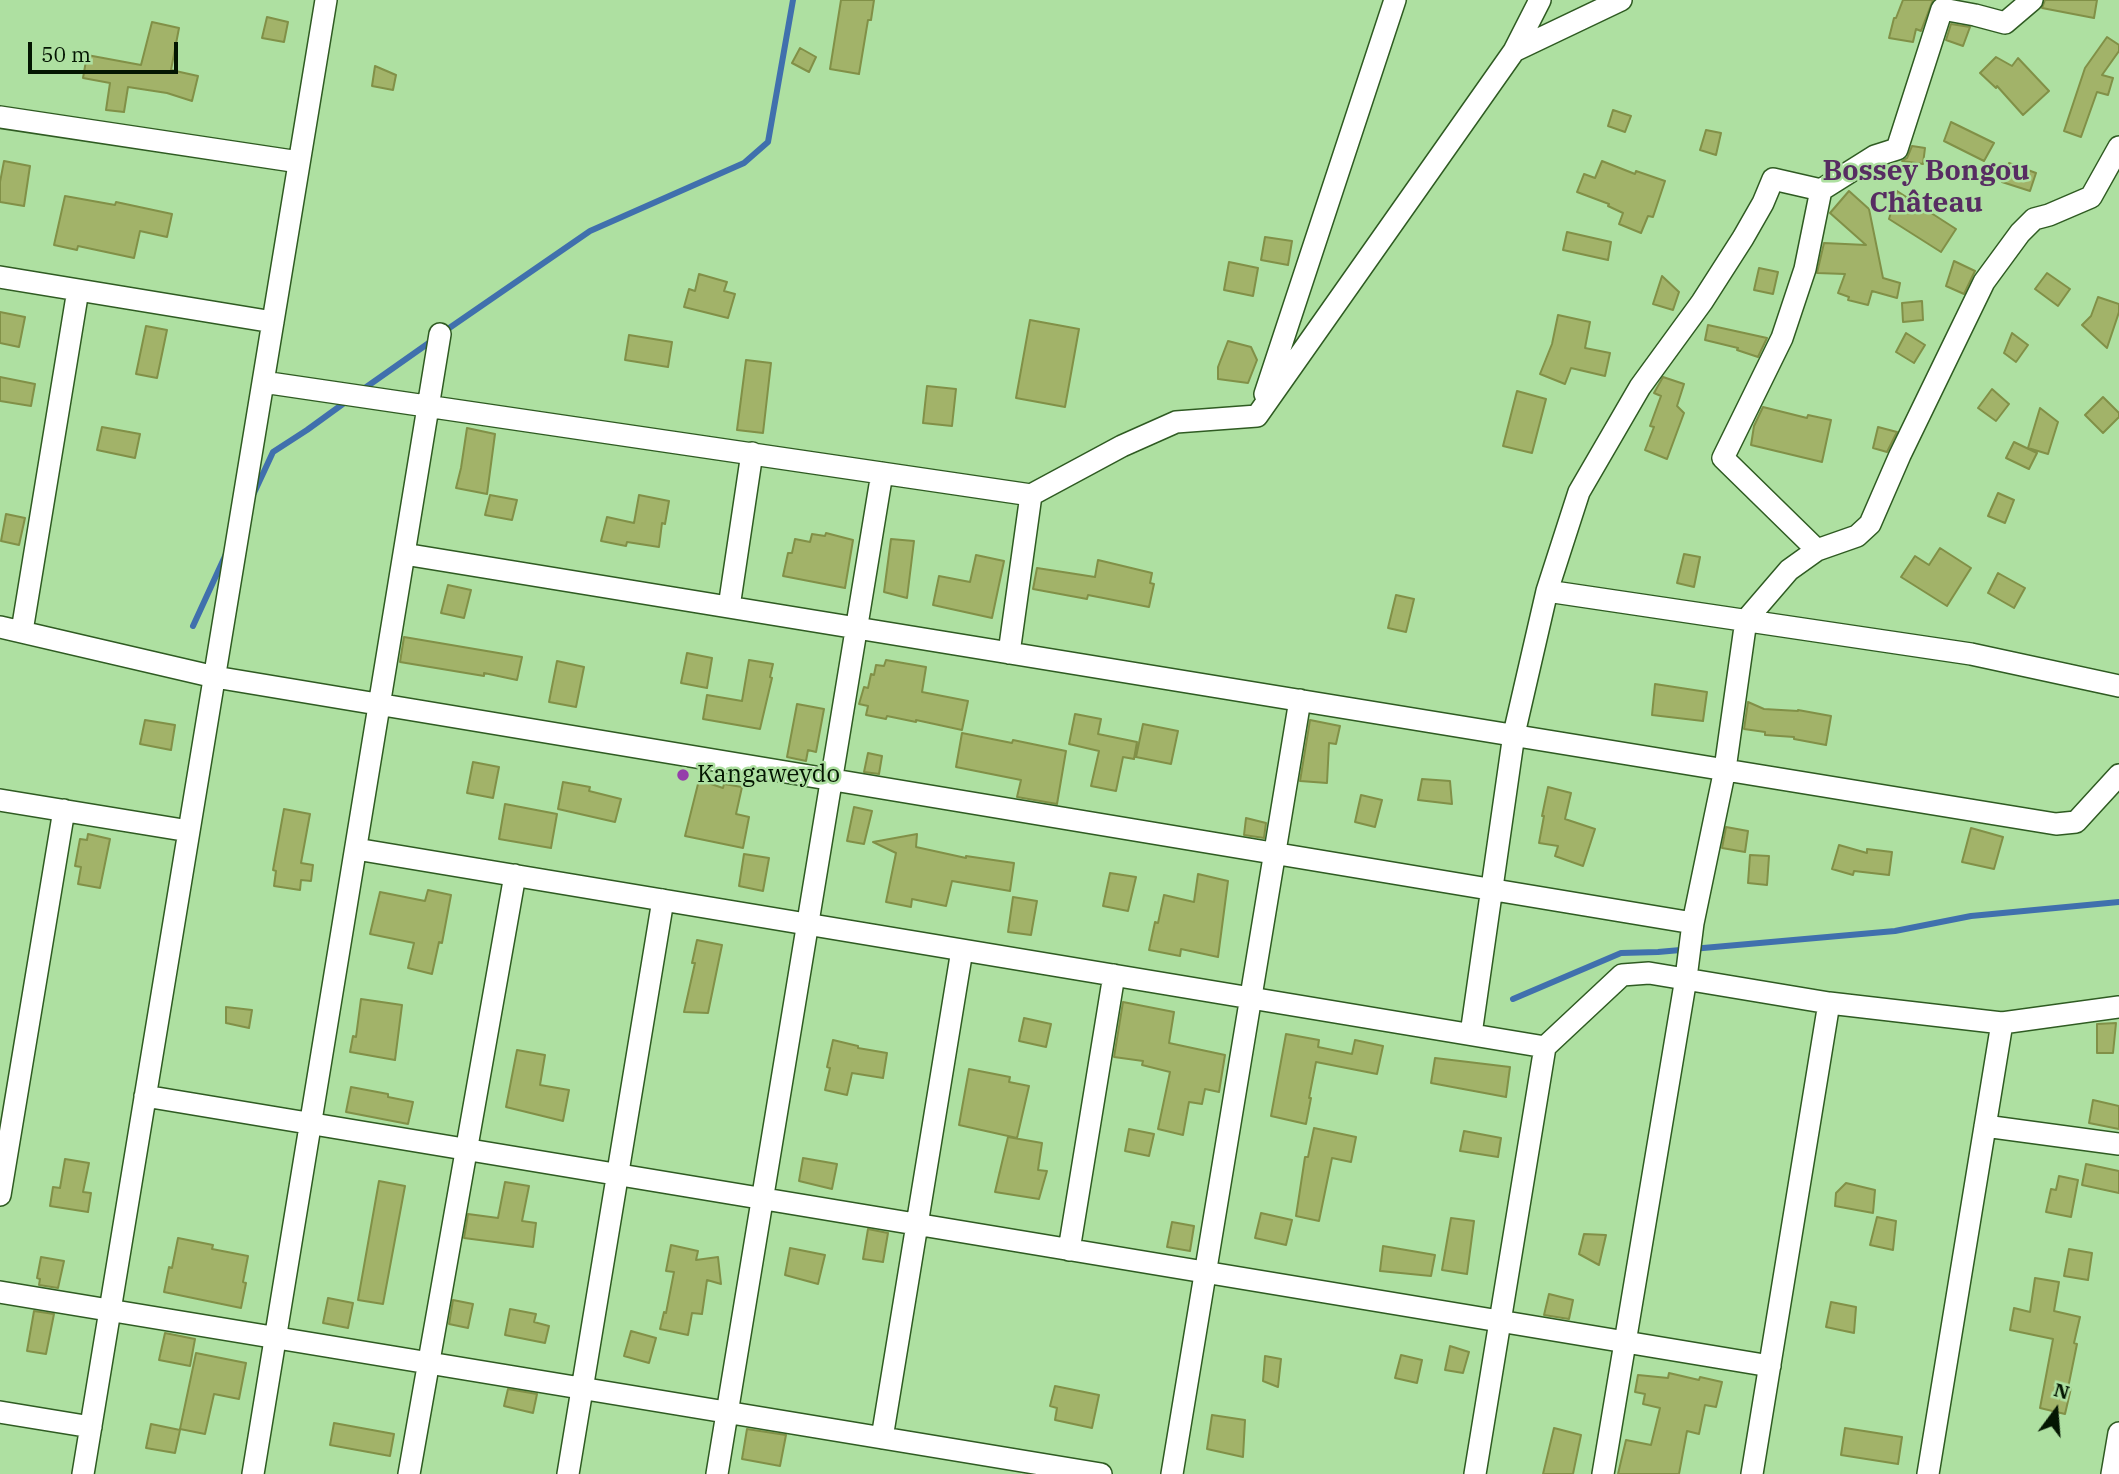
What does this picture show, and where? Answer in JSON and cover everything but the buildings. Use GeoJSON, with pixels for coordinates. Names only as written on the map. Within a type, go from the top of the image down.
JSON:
{"type":"FeatureCollection","features":[{"type":"Feature","properties":{"kind":"street"},"geometry":{"type":"LineString","coordinates":[[1257,416],[1395,0]]}},
{"type":"Feature","properties":{"kind":"street"},"geometry":{"type":"LineString","coordinates":[[1257,416],[1514,51],[1540,0]]}},
{"type":"Feature","properties":{"kind":"street"},"geometry":{"type":"LineString","coordinates":[[1514,51],[1620,0]]}},
{"type":"Feature","properties":{"kind":"street"},"geometry":{"type":"LineString","coordinates":[[1471,1034],[1514,734],[1547,591],[1579,492],[1640,387],[1702,302],[1743,238],[1763,204],[1773,179],[1821,190],[1875,156],[1897,149],[1941,9],[2005,23],[2032,0]]}},
{"type":"Feature","properties":{"kind":"street"},"geometry":{"type":"LineString","coordinates":[[83,1474],[299,162],[319,1]]}},
{"type":"Feature","properties":{"kind":"street"},"geometry":{"type":"LineString","coordinates":[[0,117],[299,162]]}},
{"type":"Feature","properties":{"kind":"street"},"geometry":{"type":"LineString","coordinates":[[1603,1474],[1693,923],[1724,769],[1746,620],[1789,570],[1817,550],[1857,536],[1870,524],[1900,455],[1984,282],[2020,233],[2034,219],[2091,197],[2119,147]]}},
{"type":"Feature","properties":{"kind":"street"},"geometry":{"type":"LineString","coordinates":[[1817,550],[1723,458],[1782,338],[1805,269],[1821,190]]}},
{"type":"Feature","properties":{"kind":"street"},"geometry":{"type":"LineString","coordinates":[[0,277],[273,322]]}},
{"type":"Feature","properties":{"kind":"street"},"geometry":{"type":"LineString","coordinates":[[22,631],[78,290]]}},
{"type":"Feature","properties":{"kind":"street"},"geometry":{"type":"LineString","coordinates":[[253,1474],[440,334]]}},
{"type":"Feature","properties":{"kind":"street"},"geometry":{"type":"LineString","coordinates":[[263,382],[1031,495],[1122,446],[1176,422],[1257,416]]}},
{"type":"Feature","properties":{"kind":"street"},"geometry":{"type":"LineString","coordinates":[[729,607],[752,453]]}},
{"type":"Feature","properties":{"kind":"street"},"geometry":{"type":"LineString","coordinates":[[717,1474],[882,473]]}},
{"type":"Feature","properties":{"kind":"street"},"geometry":{"type":"LineString","coordinates":[[1009,653],[1031,495]]}},
{"type":"Feature","properties":{"kind":"street"},"geometry":{"type":"LineString","coordinates":[[404,554],[2056,824],[2076,822],[2119,775]]}},
{"type":"Feature","properties":{"kind":"street"},"geometry":{"type":"LineString","coordinates":[[1547,591],[1971,654],[2119,687]]}},
{"type":"Feature","properties":{"kind":"street"},"geometry":{"type":"LineString","coordinates":[[0,627],[215,677],[1693,923]]}},
{"type":"Feature","properties":{"kind":"street"},"geometry":{"type":"LineString","coordinates":[[1172,1474],[1300,700]]}},
{"type":"Feature","properties":{"kind":"street"},"geometry":{"type":"LineString","coordinates":[[0,800],[189,831]]}},
{"type":"Feature","properties":{"kind":"street"},"geometry":{"type":"LineString","coordinates":[[0,1195],[64,810]]}},
{"type":"Feature","properties":{"kind":"street"},"geometry":{"type":"LineString","coordinates":[[356,849],[1545,1047]]}},
{"type":"Feature","properties":{"kind":"street"},"geometry":{"type":"LineString","coordinates":[[409,1474],[515,875]]}},
{"type":"Feature","properties":{"kind":"street"},"geometry":{"type":"LineString","coordinates":[[568,1474],[663,900]]}},
{"type":"Feature","properties":{"kind":"street"},"geometry":{"type":"LineString","coordinates":[[882,1438],[962,950]]}},
{"type":"Feature","properties":{"kind":"street"},"geometry":{"type":"LineString","coordinates":[[1475,1474],[1545,1047],[1622,975],[1650,973],[1829,1003],[2002,1023],[2119,1007]]}},
{"type":"Feature","properties":{"kind":"street"},"geometry":{"type":"LineString","coordinates":[[1069,1250],[1114,975]]}},
{"type":"Feature","properties":{"kind":"street"},"geometry":{"type":"LineString","coordinates":[[1752,1474],[1829,1003]]}},
{"type":"Feature","properties":{"kind":"street"},"geometry":{"type":"LineString","coordinates":[[1928,1474],[2002,1023]]}},
{"type":"Feature","properties":{"kind":"street"},"geometry":{"type":"LineString","coordinates":[[145,1096],[1770,1366]]}},
{"type":"Feature","properties":{"kind":"street"},"geometry":{"type":"LineString","coordinates":[[1985,1126],[2119,1144]]}},
{"type":"Feature","properties":{"kind":"street"},"geometry":{"type":"LineString","coordinates":[[0,1292],[1101,1474]]}},
{"type":"Feature","properties":{"kind":"street"},"geometry":{"type":"LineString","coordinates":[[0,1412],[91,1427]]}},
{"type":"Feature","properties":{"kind":"street"},"geometry":{"type":"LineString","coordinates":[[2115,1463],[2119,1433]]}},
{"type":"Feature","properties":{"kind":"waterway"},"geometry":{"type":"LineString","coordinates":[[442,333],[590,231],[744,163],[768,142],[793,0]]}},
{"type":"Feature","properties":{"kind":"waterway"},"geometry":{"type":"LineString","coordinates":[[362,390],[433,340]]}},
{"type":"Feature","properties":{"kind":"waterway"},"geometry":{"type":"LineString","coordinates":[[254,493],[273,452],[347,401]]}},
{"type":"Feature","properties":{"kind":"waterway"},"geometry":{"type":"LineString","coordinates":[[193,626],[226,554]]}},
{"type":"Feature","properties":{"kind":"waterway"},"geometry":{"type":"LineString","coordinates":[[1513,999],[1621,953],[1895,931],[1971,916],[2119,902]]}},
{"type":"Feature","properties":{"kind":"place","name":"Kangaweydo"},"geometry":{"type":"Point","coordinates":[683,775]}},
{"type":"Feature","properties":{"kind":"district","name":"Bossey Bongou Château"},"geometry":{"type":"Point","coordinates":[1926,188]}}]}
